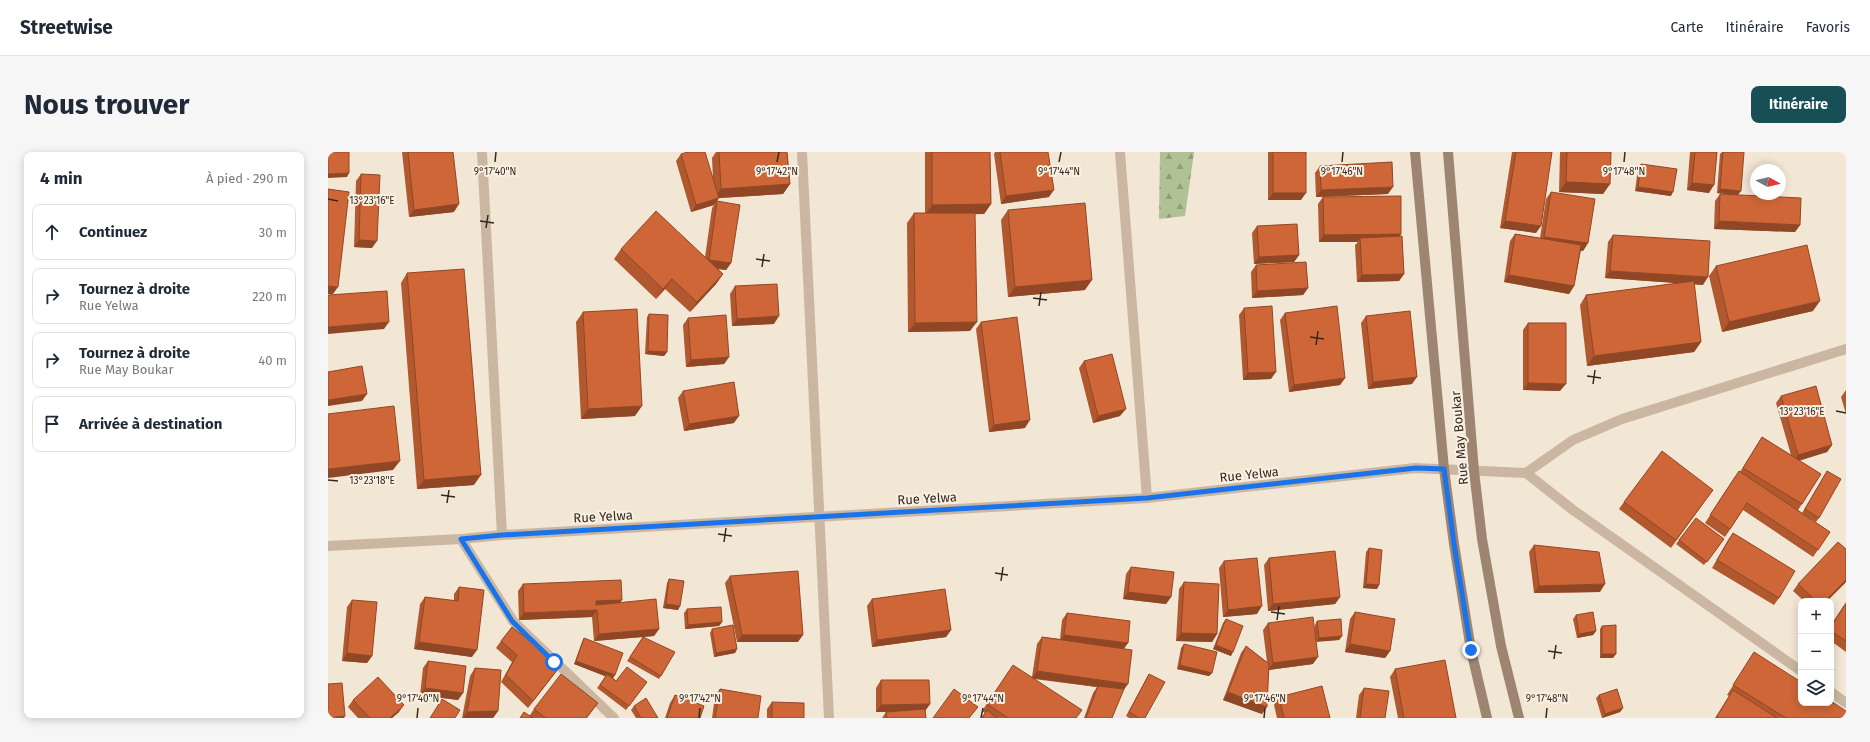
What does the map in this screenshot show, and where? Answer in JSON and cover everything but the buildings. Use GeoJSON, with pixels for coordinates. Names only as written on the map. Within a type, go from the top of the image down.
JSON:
{"type":"FeatureCollection","features":[{"type":"Feature","properties":{"kind":"main road","name":"Rue May Boukar"},"geometry":{"type":"LineString","coordinates":[[1415,152],[1444,469],[1471,650],[1487,718]]}},
{"type":"Feature","properties":{"kind":"main road","name":"Rue May Boukar"},"geometry":{"type":"LineString","coordinates":[[1448,152],[1474,471],[1482,539],[1501,646],[1518,718]]}},
{"type":"Feature","properties":{"kind":"street"},"geometry":{"type":"LineString","coordinates":[[482,152],[502,535]]}},
{"type":"Feature","properties":{"kind":"street"},"geometry":{"type":"LineString","coordinates":[[802,152],[821,517],[822,584],[829,718]]}},
{"type":"Feature","properties":{"kind":"street"},"geometry":{"type":"LineString","coordinates":[[1120,152],[1147,498]]}},
{"type":"Feature","properties":{"kind":"street"},"geometry":{"type":"LineString","coordinates":[[1798,668],[1573,510],[1526,473],[1573,440],[1622,419],[1846,349]]}},
{"type":"Feature","properties":{"kind":"street","name":"Rue Yelwa"},"geometry":{"type":"LineString","coordinates":[[328,546],[1147,498],[1416,468],[1526,473]]}},
{"type":"Feature","properties":{"kind":"street"},"geometry":{"type":"LineString","coordinates":[[461,539],[512,621],[614,718]]}},
{"type":"Feature","properties":{"kind":"street"},"geometry":{"type":"LineString","coordinates":[[1834,694],[1846,702]]}},
{"type":"Feature","properties":{"kind":"green space"},"geometry":{"type":"Polygon","coordinates":[[[1160,152],[1194,152],[1185,216],[1159,219],[1160,152]]]}},
{"type":"Feature","properties":{"kind":"route"},"geometry":{"type":"LineString","coordinates":[[554,662],[512,621],[461,539],[502,535],[1147,498],[1416,468],[1444,469],[1471,650]]}}]}
